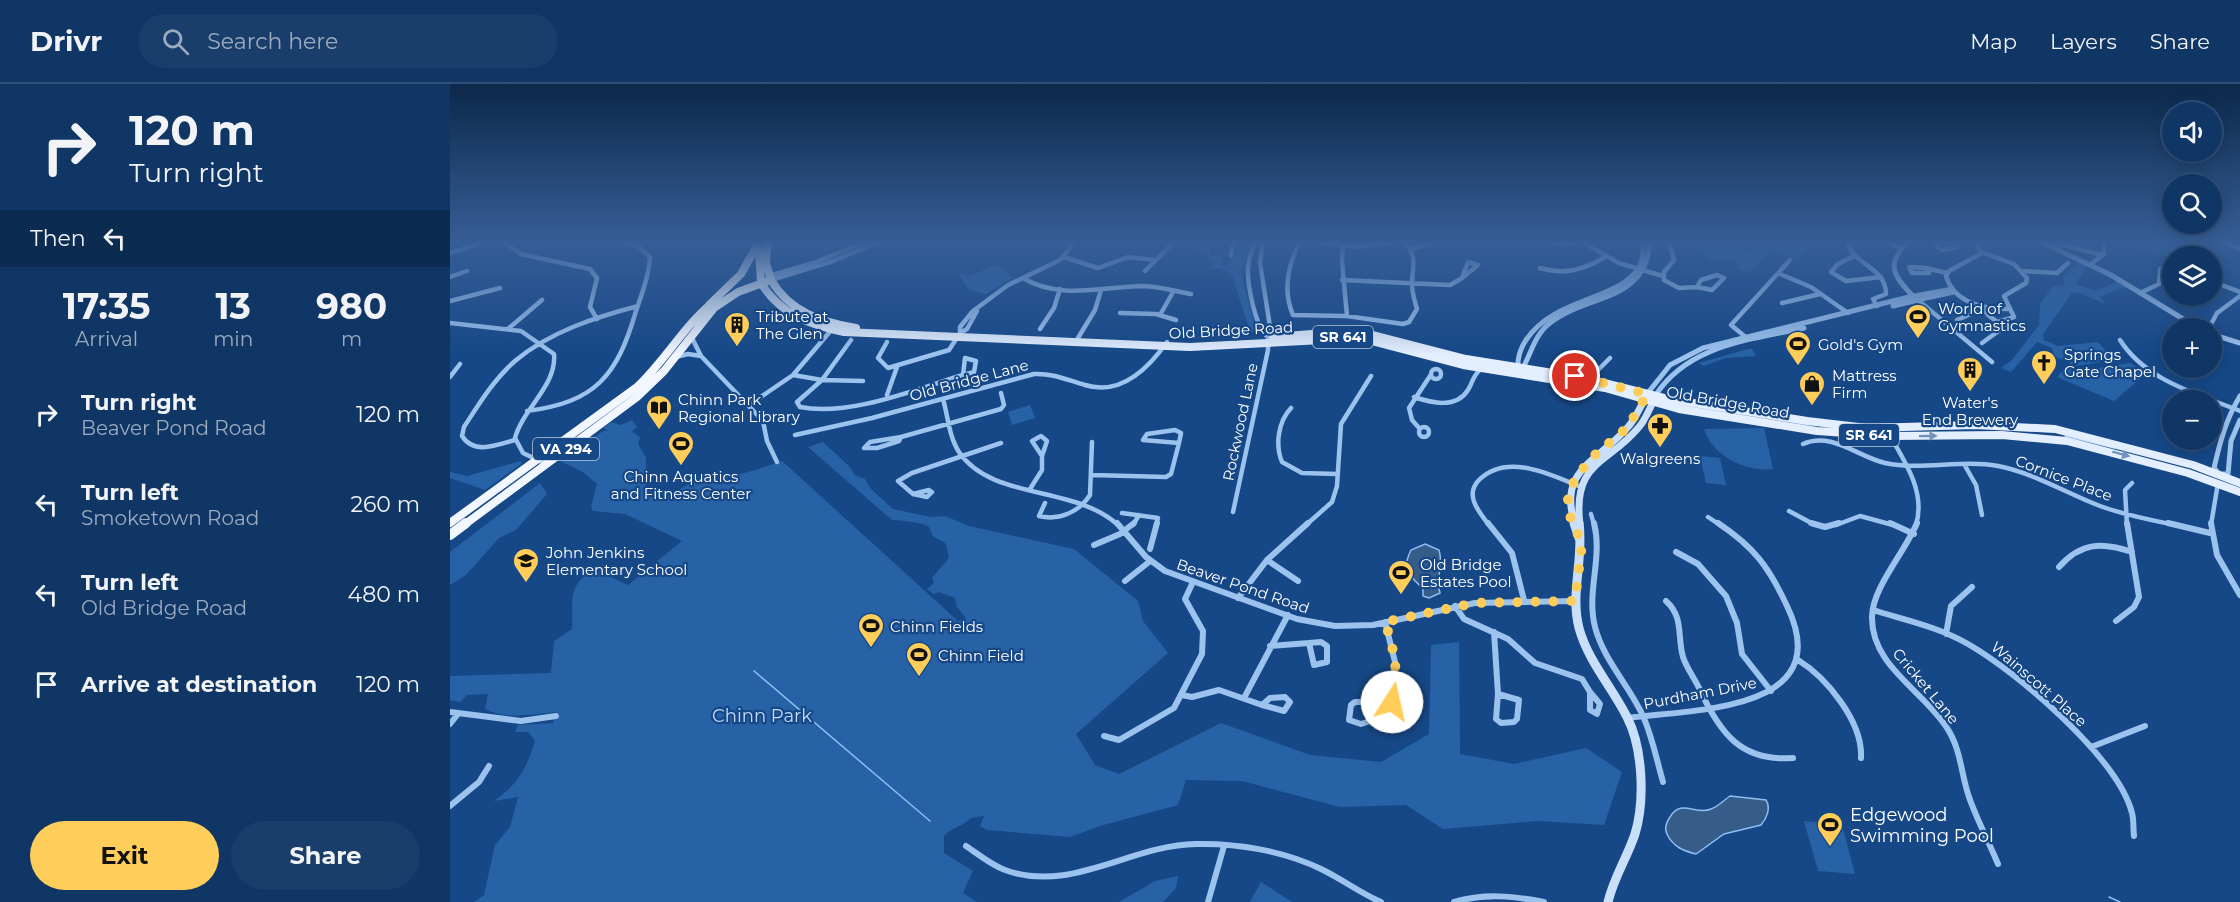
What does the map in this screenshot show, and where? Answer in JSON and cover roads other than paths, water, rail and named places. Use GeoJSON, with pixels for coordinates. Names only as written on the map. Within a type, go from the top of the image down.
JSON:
{"type":"FeatureCollection","features":[{"type":"Feature","properties":{"kind":"highway","name":"VA 294"},"geometry":{"type":"LineString","coordinates":[[450,535],[646,380],[706,308],[737,278]]}},
{"type":"Feature","properties":{"kind":"highway","name":"VA 294"},"geometry":{"type":"LineString","coordinates":[[450,524],[637,397],[676,357],[718,305],[738,292],[769,278]]}},
{"type":"Feature","properties":{"kind":"highway"},"geometry":{"type":"LineString","coordinates":[[706,308],[735,289],[760,281]]}},
{"type":"Feature","properties":{"kind":"main road","name":"Old Bridge Road"},"geometry":{"type":"LineString","coordinates":[[770,278],[781,296],[793,306],[834,327]]}},
{"type":"Feature","properties":{"kind":"main road","name":"Old Bridge Road"},"geometry":{"type":"LineString","coordinates":[[760,281],[768,296],[788,312],[834,327],[868,334],[1078,338],[1165,344]]}},
{"type":"Feature","properties":{"kind":"main road","name":"Old Bridge Road"},"geometry":{"type":"LineString","coordinates":[[1268,340],[1322,332],[1358,333],[1397,339],[1466,358],[1650,398],[1807,421],[1885,428],[1975,425],[2049,428],[2134,449],[2219,479],[2240,492]]}},
{"type":"Feature","properties":{"kind":"main road","name":"Old Bridge Road"},"geometry":{"type":"LineString","coordinates":[[958,335],[1165,344],[1360,338],[1463,365],[1519,369],[1613,384],[1692,412],[1817,431],[1890,436],[2002,435],[2052,439],[2240,483]]}},
{"type":"Feature","properties":{"kind":"main road"},"geometry":{"type":"LineString","coordinates":[[1446,361],[1519,369]]}},
{"type":"Feature","properties":{"kind":"main road"},"geometry":{"type":"LineString","coordinates":[[1582,544],[1572,523],[1569,507],[1572,483],[1589,460],[1628,427],[1650,398]]}},
{"type":"Feature","properties":{"kind":"main road"},"geometry":{"type":"LineString","coordinates":[[1608,902],[1613,880],[1635,833],[1641,797],[1641,761],[1628,718],[1584,644],[1575,601],[1582,544],[1577,512],[1581,487],[1598,462],[1639,427],[1650,398]]}},
{"type":"Feature","properties":{"kind":"main road"},"geometry":{"type":"LineString","coordinates":[[2049,428],[2052,439]]}},
{"type":"Feature","properties":{"kind":"street"},"geometry":{"type":"LineString","coordinates":[[597,278],[590,307],[597,319]]}},
{"type":"Feature","properties":{"kind":"street"},"geometry":{"type":"LineString","coordinates":[[527,411],[562,407],[592,392],[626,344],[645,278]]}},
{"type":"Feature","properties":{"kind":"street"},"geometry":{"type":"LineString","coordinates":[[1023,278],[1037,286],[1060,289],[1101,291],[1144,286],[1191,294]]}},
{"type":"Feature","properties":{"kind":"street"},"geometry":{"type":"LineString","coordinates":[[887,342],[878,355],[879,360],[888,368],[945,353],[953,346],[958,335],[967,329],[979,307],[1000,290],[1023,278]]}},
{"type":"Feature","properties":{"kind":"street"},"geometry":{"type":"LineString","coordinates":[[1246,278],[1261,332],[1268,340]]}},
{"type":"Feature","properties":{"kind":"street"},"geometry":{"type":"LineString","coordinates":[[1262,278],[1271,326],[1268,340]]}},
{"type":"Feature","properties":{"kind":"street"},"geometry":{"type":"LineString","coordinates":[[1288,278],[1291,313],[1298,317],[1347,316],[1407,323],[1417,309],[1414,278]]}},
{"type":"Feature","properties":{"kind":"street"},"geometry":{"type":"LineString","coordinates":[[1347,316],[1348,300],[1342,280],[1452,285],[1462,278]]}},
{"type":"Feature","properties":{"kind":"street"},"geometry":{"type":"LineString","coordinates":[[1519,369],[1526,341],[1541,322],[1567,305],[1617,286],[1628,278]]}},
{"type":"Feature","properties":{"kind":"street"},"geometry":{"type":"LineString","coordinates":[[1664,278],[1665,282],[1674,287],[1697,287],[1710,291],[1724,278]]}},
{"type":"Feature","properties":{"kind":"street"},"geometry":{"type":"LineString","coordinates":[[1697,287],[1704,278]]}},
{"type":"Feature","properties":{"kind":"street"},"geometry":{"type":"LineString","coordinates":[[1748,339],[1731,325],[1743,309],[1775,278]]}},
{"type":"Feature","properties":{"kind":"street"},"geometry":{"type":"LineString","coordinates":[[1788,278],[1821,294],[1850,314]]}},
{"type":"Feature","properties":{"kind":"street"},"geometry":{"type":"LineString","coordinates":[[1841,278],[1846,281],[1871,278]]}},
{"type":"Feature","properties":{"kind":"street"},"geometry":{"type":"LineString","coordinates":[[1878,307],[1872,299],[1887,292],[1881,278]]}},
{"type":"Feature","properties":{"kind":"street"},"geometry":{"type":"LineString","coordinates":[[1897,278],[1915,298],[1992,362]]}},
{"type":"Feature","properties":{"kind":"street"},"geometry":{"type":"LineString","coordinates":[[1946,278],[1953,291],[1986,310],[2004,327],[1982,343]]}},
{"type":"Feature","properties":{"kind":"street"},"geometry":{"type":"LineString","coordinates":[[1998,322],[2014,317],[2004,296],[2026,283],[2027,278]]}},
{"type":"Feature","properties":{"kind":"street"},"geometry":{"type":"LineString","coordinates":[[2115,278],[2181,318]]}},
{"type":"Feature","properties":{"kind":"street"},"geometry":{"type":"LineString","coordinates":[[2140,293],[2159,284],[2159,278]]}},
{"type":"Feature","properties":{"kind":"street"},"geometry":{"type":"LineString","coordinates":[[2215,318],[2240,294],[2222,286]]}},
{"type":"Feature","properties":{"kind":"street"},"geometry":{"type":"LineString","coordinates":[[450,301],[500,288]]}},
{"type":"Feature","properties":{"kind":"street"},"geometry":{"type":"LineString","coordinates":[[1040,328],[1054,308],[1060,289]]}},
{"type":"Feature","properties":{"kind":"street"},"geometry":{"type":"LineString","coordinates":[[1078,338],[1095,310],[1101,291]]}},
{"type":"Feature","properties":{"kind":"street"},"geometry":{"type":"LineString","coordinates":[[1748,339],[1915,298],[1953,291]]}},
{"type":"Feature","properties":{"kind":"street"},"geometry":{"type":"LineString","coordinates":[[1161,315],[1173,292]]}},
{"type":"Feature","properties":{"kind":"street"},"geometry":{"type":"LineString","coordinates":[[1782,303],[1821,294]]}},
{"type":"Feature","properties":{"kind":"street"},"geometry":{"type":"LineString","coordinates":[[1650,398],[1669,375],[1689,360],[1748,339],[1915,298]]}},
{"type":"Feature","properties":{"kind":"street"},"geometry":{"type":"LineString","coordinates":[[509,328],[542,300]]}},
{"type":"Feature","properties":{"kind":"street"},"geometry":{"type":"LineString","coordinates":[[515,440],[477,447],[464,442],[462,434],[502,374],[519,358],[542,344],[597,319],[638,306]]}},
{"type":"Feature","properties":{"kind":"street"},"geometry":{"type":"LineString","coordinates":[[1957,320],[1986,310],[2009,309]]}},
{"type":"Feature","properties":{"kind":"street"},"geometry":{"type":"LineString","coordinates":[[1120,313],[1161,315],[1176,320]]}},
{"type":"Feature","properties":{"kind":"street"},"geometry":{"type":"LineString","coordinates":[[450,323],[509,328],[526,333],[554,354],[555,366],[518,425],[515,440],[523,453],[543,462]]}},
{"type":"Feature","properties":{"kind":"street"},"geometry":{"type":"LineString","coordinates":[[749,405],[793,375],[834,327]]}},
{"type":"Feature","properties":{"kind":"street"},"geometry":{"type":"LineString","coordinates":[[692,336],[701,356],[763,421],[767,441],[777,462]]}},
{"type":"Feature","properties":{"kind":"street"},"geometry":{"type":"LineString","coordinates":[[2222,337],[2240,343]]}},
{"type":"Feature","properties":{"kind":"street"},"geometry":{"type":"LineString","coordinates":[[851,340],[822,380],[799,399],[797,405],[809,411],[825,411],[963,375]]}},
{"type":"Feature","properties":{"kind":"street","name":"Rockwood Lane"},"geometry":{"type":"LineString","coordinates":[[1233,512],[1268,340]]}},
{"type":"Feature","properties":{"kind":"street"},"geometry":{"type":"LineString","coordinates":[[2120,340],[2128,354],[2148,369],[2240,411]]}},
{"type":"Feature","properties":{"kind":"street","name":"Old Bridge Lane"},"geometry":{"type":"LineString","coordinates":[[795,435],[1039,373],[1064,375],[1094,388],[1112,388],[1128,382],[1144,369],[1165,344]]}},
{"type":"Feature","properties":{"kind":"street"},"geometry":{"type":"LineString","coordinates":[[676,357],[688,354],[701,356]]}},
{"type":"Feature","properties":{"kind":"street"},"geometry":{"type":"LineString","coordinates":[[1584,378],[1592,376],[1610,358]]}},
{"type":"Feature","properties":{"kind":"street"},"geometry":{"type":"LineString","coordinates":[[450,377],[460,364]]}},
{"type":"Feature","properties":{"kind":"street"},"geometry":{"type":"LineString","coordinates":[[1463,365],[1473,374]]}},
{"type":"Feature","properties":{"kind":"street"},"geometry":{"type":"LineString","coordinates":[[887,395],[897,367]]}},
{"type":"Feature","properties":{"kind":"street"},"geometry":{"type":"LineString","coordinates":[[1414,397],[1435,403],[1452,402],[1468,392],[1473,374],[1486,368]]}},
{"type":"Feature","properties":{"kind":"street"},"geometry":{"type":"LineString","coordinates":[[1601,368],[1600,376],[1613,384]]}},
{"type":"Feature","properties":{"kind":"street"},"geometry":{"type":"LineString","coordinates":[[793,375],[822,380],[863,381]]}},
{"type":"Feature","properties":{"kind":"street"},"geometry":{"type":"LineString","coordinates":[[1238,598],[1267,560],[1328,507],[1336,492],[1338,440],[1341,424],[1371,376]]}},
{"type":"Feature","properties":{"kind":"street"},"geometry":{"type":"LineString","coordinates":[[1420,429],[1408,413],[1414,397],[1430,376]]}},
{"type":"Feature","properties":{"kind":"street"},"geometry":{"type":"LineString","coordinates":[[901,437],[899,441],[891,444],[864,448],[870,442],[901,437],[1001,409],[1004,405],[1001,393]]}},
{"type":"Feature","properties":{"kind":"street"},"geometry":{"type":"LineString","coordinates":[[2240,396],[2223,426],[2214,468],[2219,479],[2210,512],[2210,533],[2219,561],[2240,595]]}},
{"type":"Feature","properties":{"kind":"street"},"geometry":{"type":"LineString","coordinates":[[943,399],[955,445],[963,457]]}},
{"type":"Feature","properties":{"kind":"street"},"geometry":{"type":"LineString","coordinates":[[1291,408],[1284,416],[1277,449],[1282,462],[1302,473],[1337,474]]}},
{"type":"Feature","properties":{"kind":"street"},"geometry":{"type":"LineString","coordinates":[[2219,479],[2228,474],[2231,441],[2240,420]]}},
{"type":"Feature","properties":{"kind":"street"},"geometry":{"type":"LineString","coordinates":[[1873,610],[1878,593],[1914,534],[1919,518],[1920,501],[1906,464],[1885,428]]}},
{"type":"Feature","properties":{"kind":"street"},"geometry":{"type":"LineString","coordinates":[[1092,475],[1166,477],[1171,474],[1179,444],[1181,433],[1175,430],[1148,434],[1143,438],[1145,442],[1179,444]]}},
{"type":"Feature","properties":{"kind":"street","name":"Cornice Place"},"geometry":{"type":"LineString","coordinates":[[1803,444],[1810,441],[1828,442],[1882,463],[1964,464],[2013,470],[2126,514],[2210,533]]}},
{"type":"Feature","properties":{"kind":"street"},"geometry":{"type":"LineString","coordinates":[[1045,504],[1039,514],[1043,518],[1059,517],[1084,504],[1090,495],[1092,442]]}},
{"type":"Feature","properties":{"kind":"street"},"geometry":{"type":"LineString","coordinates":[[913,494],[898,481],[912,473],[1001,443]]}},
{"type":"Feature","properties":{"kind":"street"},"geometry":{"type":"LineString","coordinates":[[1030,489],[1042,470],[1042,456]]}},
{"type":"Feature","properties":{"kind":"street","name":"Beaver Pond Road"},"geometry":{"type":"LineString","coordinates":[[963,457],[992,477],[1084,504],[1109,516],[1149,562],[1193,582],[1288,615],[1335,626],[1385,622],[1455,606],[1524,600],[1575,601]]}},
{"type":"Feature","properties":{"kind":"street"},"geometry":{"type":"LineString","coordinates":[[1964,464],[1976,485],[1982,515]]}},
{"type":"Feature","properties":{"kind":"street"},"geometry":{"type":"LineString","coordinates":[[1524,600],[1515,558],[1476,508],[1472,498],[1475,485],[1486,473],[1510,466],[1531,470],[1581,487]]}},
{"type":"Feature","properties":{"kind":"street"},"geometry":{"type":"LineString","coordinates":[[2116,621],[2134,607],[2139,597],[2126,514],[2125,490],[2132,483]]}},
{"type":"Feature","properties":{"kind":"street"},"geometry":{"type":"LineString","coordinates":[[1789,511],[1803,521],[1822,526],[1865,516],[1914,534]]}},
{"type":"Feature","properties":{"kind":"street"},"geometry":{"type":"LineString","coordinates":[[1122,513],[1158,518],[1150,549]]}},
{"type":"Feature","properties":{"kind":"street"},"geometry":{"type":"LineString","coordinates":[[1591,514],[1599,543],[1592,591],[1595,627],[1607,657],[1643,716],[1663,782]]}},
{"type":"Feature","properties":{"kind":"street"},"geometry":{"type":"LineString","coordinates":[[1094,545],[1124,532],[1136,523],[1139,515]]}},
{"type":"Feature","properties":{"kind":"street"},"geometry":{"type":"LineString","coordinates":[[1708,517],[1747,544],[1762,559],[1799,630],[1801,644],[1798,660],[1815,671],[1831,687],[1861,743],[1861,758]]}},
{"type":"Feature","properties":{"kind":"street"},"geometry":{"type":"LineString","coordinates":[[2059,567],[2073,550],[2085,545],[2109,546],[2132,552]]}},
{"type":"Feature","properties":{"kind":"street"},"geometry":{"type":"LineString","coordinates":[[1676,552],[1698,564],[1721,588],[1734,614],[1742,654],[1771,691]]}},
{"type":"Feature","properties":{"kind":"street"},"geometry":{"type":"LineString","coordinates":[[1267,560],[1298,582]]}},
{"type":"Feature","properties":{"kind":"street"},"geometry":{"type":"LineString","coordinates":[[1125,581],[1149,562]]}},
{"type":"Feature","properties":{"kind":"street"},"geometry":{"type":"LineString","coordinates":[[1104,736],[1119,740],[1168,712],[1182,695],[1204,644],[1203,631],[1186,604],[1186,594],[1193,582]]}},
{"type":"Feature","properties":{"kind":"street"},"geometry":{"type":"LineString","coordinates":[[1946,634],[1947,620],[1952,606],[1972,587]]}},
{"type":"Feature","properties":{"kind":"street"},"geometry":{"type":"LineString","coordinates":[[1666,601],[1678,614],[1683,656],[1722,731],[1739,747],[1767,758],[1793,758]]}},
{"type":"Feature","properties":{"kind":"street"},"geometry":{"type":"LineString","coordinates":[[1455,606],[1464,620],[1507,639],[1539,666],[1580,677],[1587,684],[1590,692]]}},
{"type":"Feature","properties":{"kind":"street","name":"Wainscott Place"},"geometry":{"type":"LineString","coordinates":[[1873,610],[1946,634],[1988,657],[2046,705],[2091,747],[2106,765],[2127,802],[2135,823],[2134,836]]}},
{"type":"Feature","properties":{"kind":"street","name":"Cricket Lane"},"geometry":{"type":"LineString","coordinates":[[1873,610],[1873,630],[1883,654],[1894,670],[1940,717],[1953,737],[1962,758],[1970,798],[1998,864]]}},
{"type":"Feature","properties":{"kind":"street"},"geometry":{"type":"LineString","coordinates":[[1244,698],[1288,615]]}},
{"type":"Feature","properties":{"kind":"street"},"geometry":{"type":"LineString","coordinates":[[1385,622],[1396,668],[1396,685],[1392,702],[1386,713],[1375,722],[1353,723],[1349,720],[1351,705],[1355,702],[1392,702]]}},
{"type":"Feature","properties":{"kind":"street"},"geometry":{"type":"LineString","coordinates":[[1494,633],[1498,694],[1496,718],[1501,723],[1514,722],[1517,719],[1519,700],[1498,694]]}},
{"type":"Feature","properties":{"kind":"street"},"geometry":{"type":"LineString","coordinates":[[1270,646],[1310,643]]}},
{"type":"Feature","properties":{"kind":"street","name":"Purdham Drive"},"geometry":{"type":"LineString","coordinates":[[1628,718],[1753,698],[1771,691],[1785,680],[1798,660]]}},
{"type":"Feature","properties":{"kind":"street"},"geometry":{"type":"LineString","coordinates":[[1182,695],[1192,697],[1219,690],[1262,705]]}},
{"type":"Feature","properties":{"kind":"street"},"geometry":{"type":"LineString","coordinates":[[450,712],[519,721],[556,716]]}},
{"type":"Feature","properties":{"kind":"street"},"geometry":{"type":"LineString","coordinates":[[450,724],[458,714]]}},
{"type":"Feature","properties":{"kind":"street"},"geometry":{"type":"LineString","coordinates":[[2091,747],[2145,726]]}},
{"type":"Feature","properties":{"kind":"street"},"geometry":{"type":"LineString","coordinates":[[450,806],[479,782],[489,765]]}},
{"type":"Feature","properties":{"kind":"street"},"geometry":{"type":"LineString","coordinates":[[966,846],[1005,871],[1042,879],[1083,874],[1144,851],[1168,845],[1200,843],[1224,846],[1266,852],[1310,864],[1381,902]]}},
{"type":"Feature","properties":{"kind":"street"},"geometry":{"type":"LineString","coordinates":[[1208,902],[1224,846]]}},
{"type":"Feature","properties":{"kind":"street"},"geometry":{"type":"LineString","coordinates":[[1454,902],[1480,895],[1544,902]]}},
{"type":"Feature","properties":{"kind":"waterway"},"geometry":{"type":"LineString","coordinates":[[2065,436],[2114,448]]}},
{"type":"Feature","properties":{"kind":"waterway"},"geometry":{"type":"LineString","coordinates":[[754,671],[930,821]]}},
{"type":"Feature","properties":{"kind":"waterway"},"geometry":{"type":"LineString","coordinates":[[2109,897],[2120,902]]}},
{"type":"Feature","properties":{"kind":"place","name":"World of Gymnastics"},"geometry":{"type":"Point","coordinates":[1918,340]}},
{"type":"Feature","properties":{"kind":"place","name":"Tribute at The Glen"},"geometry":{"type":"Point","coordinates":[737,348]}},
{"type":"Feature","properties":{"kind":"place","name":"Gold's Gym"},"geometry":{"type":"Point","coordinates":[1798,367]}},
{"type":"Feature","properties":{"kind":"place","name":"Springs Gate Chapel"},"geometry":{"type":"Point","coordinates":[2044,386]}},
{"type":"Feature","properties":{"kind":"place","name":"Water's End Brewery"},"geometry":{"type":"Point","coordinates":[1970,393]}},
{"type":"Feature","properties":{"kind":"place","name":"Mattress Firm"},"geometry":{"type":"Point","coordinates":[1812,407]}},
{"type":"Feature","properties":{"kind":"place","name":"Chinn Park Regional Library"},"geometry":{"type":"Point","coordinates":[659,431]}},
{"type":"Feature","properties":{"kind":"place","name":"Walgreens"},"geometry":{"type":"Point","coordinates":[1660,449]}},
{"type":"Feature","properties":{"kind":"place","name":"Chinn Aquatics and Fitness Center"},"geometry":{"type":"Point","coordinates":[681,467]}},
{"type":"Feature","properties":{"kind":"place","name":"John Jenkins Elementary School"},"geometry":{"type":"Point","coordinates":[526,584]}},
{"type":"Feature","properties":{"kind":"place","name":"Old Bridge Estates Pool"},"geometry":{"type":"Point","coordinates":[1401,596]}},
{"type":"Feature","properties":{"kind":"place","name":"Chinn Fields"},"geometry":{"type":"Point","coordinates":[871,649]}},
{"type":"Feature","properties":{"kind":"place","name":"Chinn Field"},"geometry":{"type":"Point","coordinates":[919,678]}},
{"type":"Feature","properties":{"kind":"place","name":"Edgewood Swimming Pool"},"geometry":{"type":"Point","coordinates":[1830,848]}},
{"type":"Feature","properties":{"kind":"park label","name":"Chinn Park"},"geometry":{"type":"Point","coordinates":[762,716]}}]}
